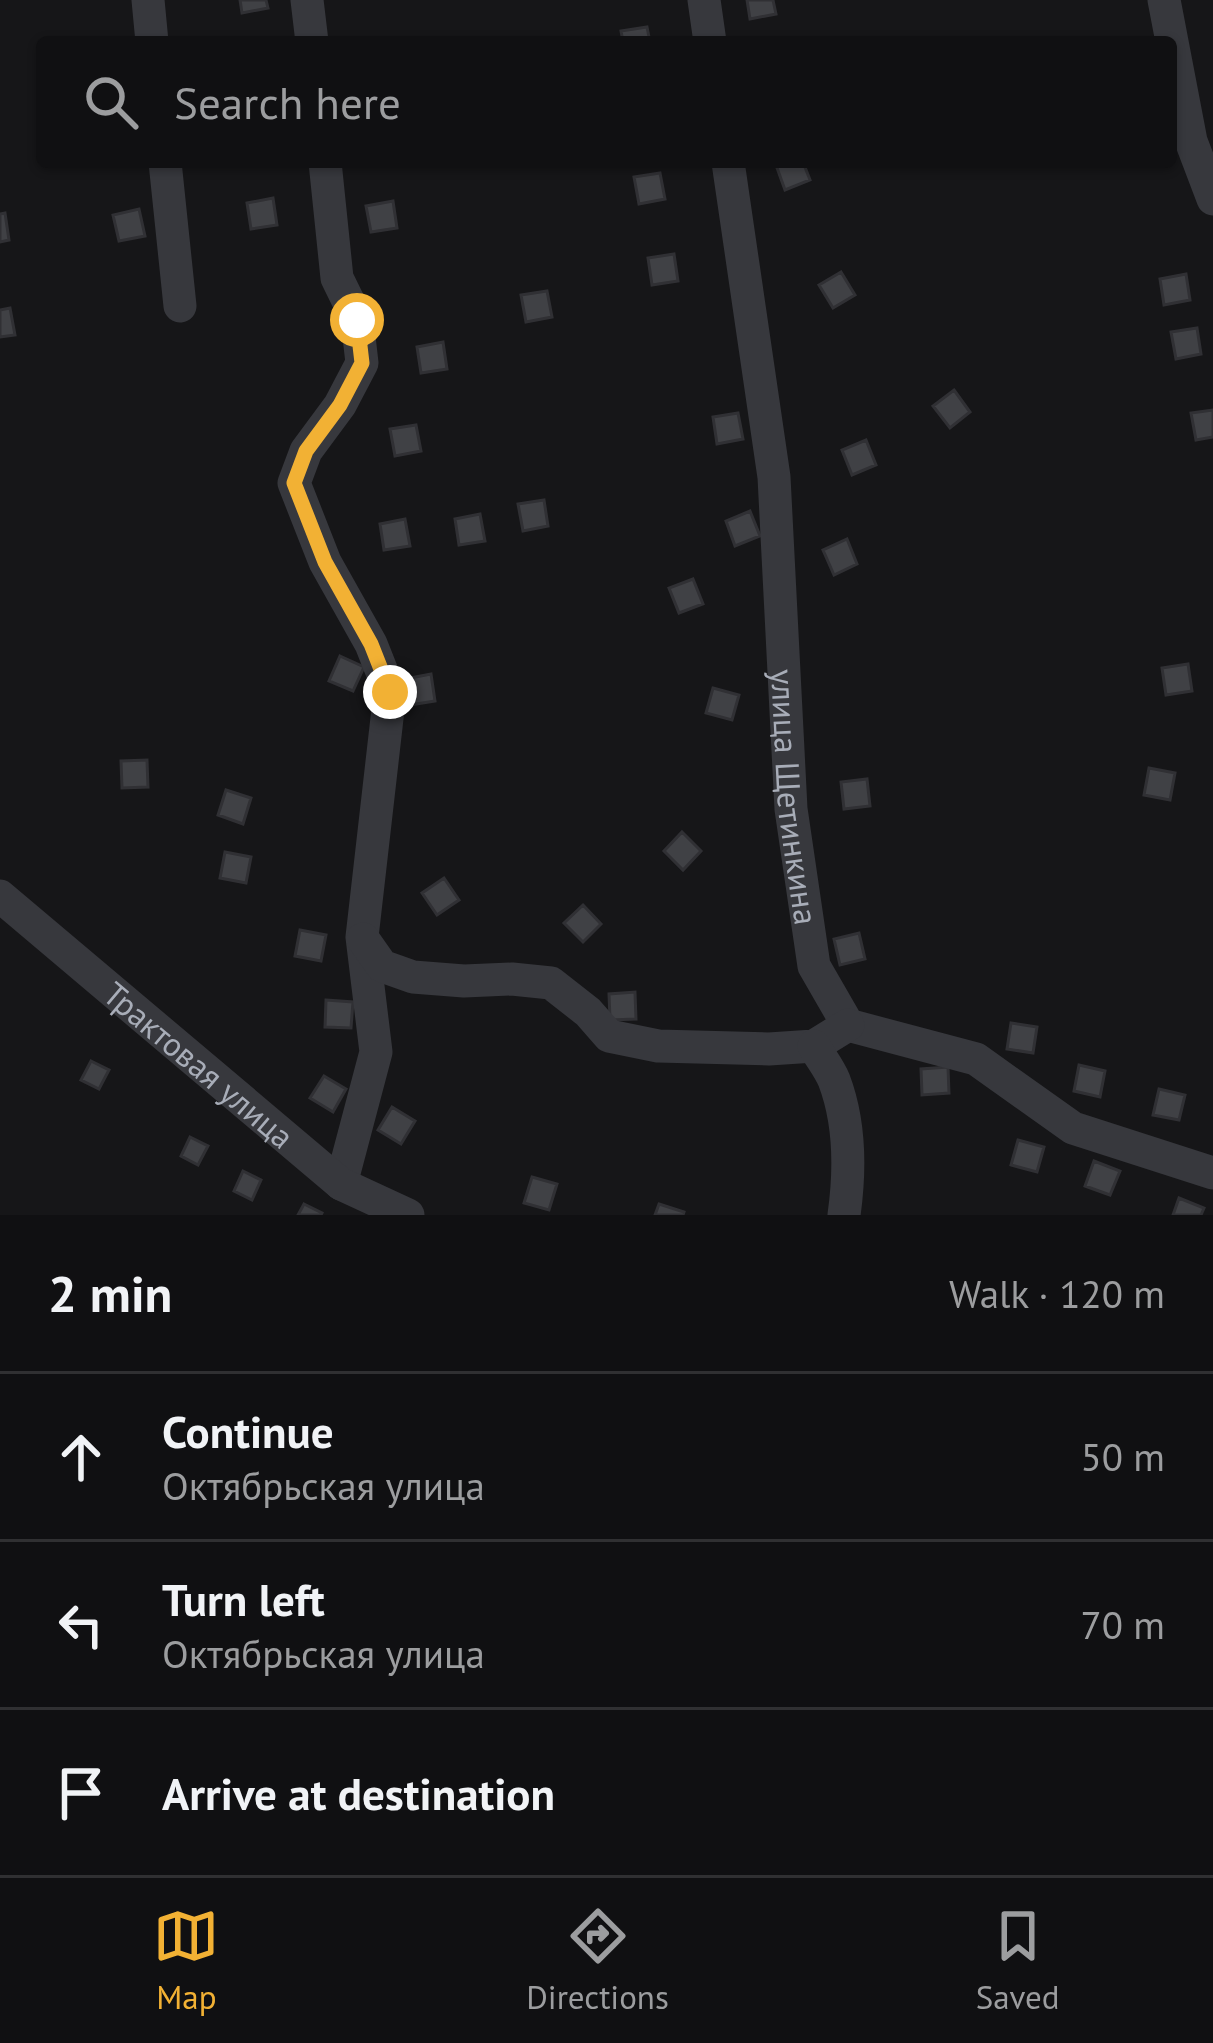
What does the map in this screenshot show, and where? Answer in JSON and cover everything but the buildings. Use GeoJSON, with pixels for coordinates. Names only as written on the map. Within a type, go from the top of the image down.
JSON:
{"type":"FeatureCollection","features":[{"type":"Feature","properties":{"kind":"street"},"geometry":{"type":"LineString","coordinates":[[148,0],[151,36]]}},
{"type":"Feature","properties":{"kind":"street"},"geometry":{"type":"LineString","coordinates":[[307,0],[311,36]]}},
{"type":"Feature","properties":{"kind":"street"},"geometry":{"type":"LineString","coordinates":[[704,0],[709,36]]}},
{"type":"Feature","properties":{"kind":"street"},"geometry":{"type":"LineString","coordinates":[[1164,0],[1174,36]]}},
{"type":"Feature","properties":{"kind":"street"},"geometry":{"type":"LineString","coordinates":[[1177,47],[1213,199]]}},
{"type":"Feature","properties":{"kind":"street"},"geometry":{"type":"LineString","coordinates":[[166,168],[180,306]]}},
{"type":"Feature","properties":{"kind":"street"},"geometry":{"type":"LineString","coordinates":[[326,168],[337,278],[357,320],[362,363],[340,405],[306,451],[294,483],[325,562],[371,644],[390,692],[362,937],[376,1052],[341,1184]]}},
{"type":"Feature","properties":{"kind":"street","name":"улица Щетинкина"},"geometry":{"type":"LineString","coordinates":[[729,168],[774,477],[790,809],[814,966],[848,1025]]}},
{"type":"Feature","properties":{"kind":"street","name":"Трактовая улица"},"geometry":{"type":"LineString","coordinates":[[0,896],[341,1184],[408,1215]]}},
{"type":"Feature","properties":{"kind":"street"},"geometry":{"type":"LineString","coordinates":[[362,937],[382,966],[413,977],[551,983],[609,1036],[658,1046],[814,1046],[848,1025],[976,1060],[1073,1128],[1213,1173]]}},
{"type":"Feature","properties":{"kind":"street"},"geometry":{"type":"LineString","coordinates":[[814,1046],[833,1079],[845,1132],[848,1184],[844,1215]]}},
{"type":"Feature","properties":{"kind":"route"},"geometry":{"type":"LineString","coordinates":[[357,320],[362,363],[340,405],[306,451],[294,483],[325,562],[371,644],[390,692]]}}]}
